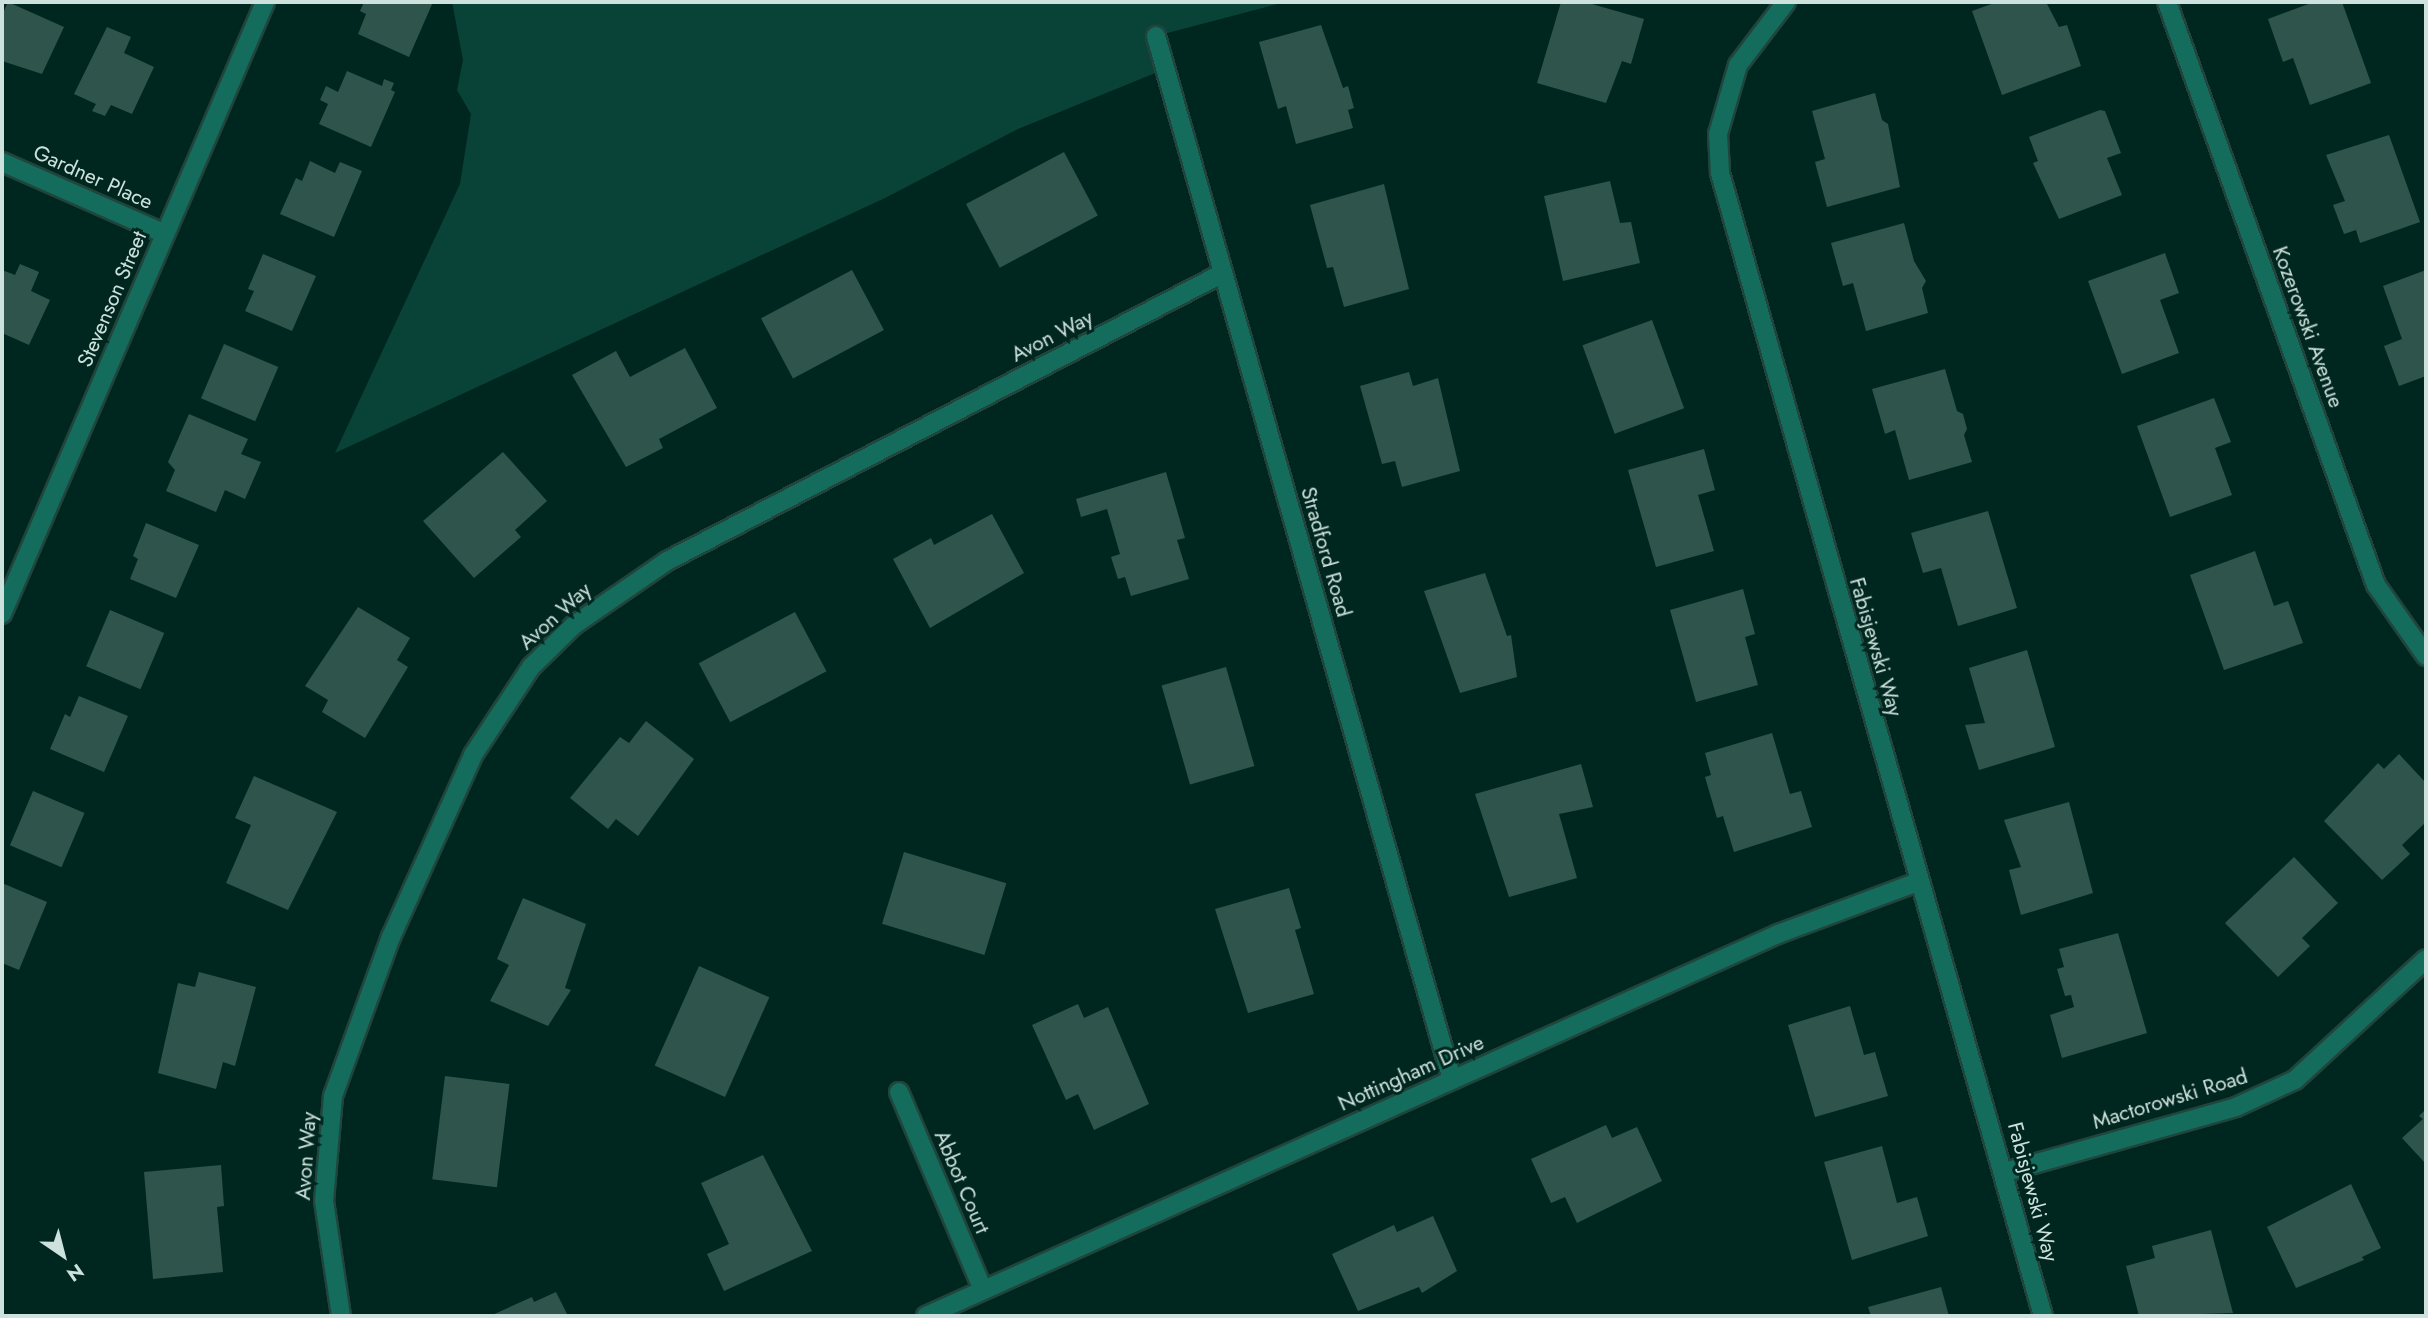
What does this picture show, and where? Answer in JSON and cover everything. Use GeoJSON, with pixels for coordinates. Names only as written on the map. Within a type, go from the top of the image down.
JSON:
{"type":"FeatureCollection","features":[{"type":"Feature","properties":{"kind":"street","name":"Stevenson Street"},"geometry":{"type":"LineString","coordinates":[[2,614],[265,2]]}},
{"type":"Feature","properties":{"kind":"street","name":"Fabisjewski Way"},"geometry":{"type":"LineString","coordinates":[[1786,2],[1738,65],[1718,134],[1720,173],[1918,882],[2005,1172],[2043,1316]]}},
{"type":"Feature","properties":{"kind":"street","name":"Kozerowski Avenue"},"geometry":{"type":"LineString","coordinates":[[2167,2],[2376,584],[2426,656]]}},
{"type":"Feature","properties":{"kind":"street","name":"Stradford Road"},"geometry":{"type":"LineString","coordinates":[[1156,36],[1452,1080]]}},
{"type":"Feature","properties":{"kind":"street","name":"Gardner Place"},"geometry":{"type":"LineString","coordinates":[[2,162],[165,234]]}},
{"type":"Feature","properties":{"kind":"street","name":"Avon Way"},"geometry":{"type":"LineString","coordinates":[[341,1316],[324,1201],[333,1096],[391,937],[473,755],[531,667],[574,625],[667,561],[1223,272]]}},
{"type":"Feature","properties":{"kind":"street","name":"Nottingham Drive"},"geometry":{"type":"LineString","coordinates":[[926,1316],[1778,934],[1918,882]]}},
{"type":"Feature","properties":{"kind":"street","name":"Mactorowski Road"},"geometry":{"type":"LineString","coordinates":[[2005,1172],[2236,1107],[2295,1080],[2426,959]]}},
{"type":"Feature","properties":{"kind":"street","name":"Abbot Court"},"geometry":{"type":"LineString","coordinates":[[899,1092],[983,1290]]}},
{"type":"Feature","properties":{"kind":"green space"},"geometry":{"type":"Polygon","coordinates":[[[452,2],[1285,2],[1156,36],[1165,69],[1018,129],[885,198],[335,453],[460,184],[471,114],[457,90],[463,60],[452,2]]]}},
{"type":"Feature","properties":{"kind":"building"},"geometry":{"type":"Polygon","coordinates":[[[8,2],[64,27],[42,74],[2,61],[2,15],[8,2]]]}},
{"type":"Feature","properties":{"kind":"building"},"geometry":{"type":"Polygon","coordinates":[[[364,2],[433,2],[409,57],[358,34],[366,14],[360,11],[364,2]]]}},
{"type":"Feature","properties":{"kind":"building"},"geometry":{"type":"Polygon","coordinates":[[[1561,2],[1585,2],[1644,19],[1631,64],[1622,61],[1606,103],[1537,83],[1561,2]]]}},
{"type":"Feature","properties":{"kind":"building"},"geometry":{"type":"Polygon","coordinates":[[[1997,2],[2046,2],[2059,27],[2067,25],[2081,66],[2002,95],[1972,11],[1997,2]]]}},
{"type":"Feature","properties":{"kind":"building"},"geometry":{"type":"Polygon","coordinates":[[[2314,2],[2342,2],[2371,83],[2310,105],[2293,58],[2283,62],[2268,19],[2314,2]]]}},
{"type":"Feature","properties":{"kind":"building"},"geometry":{"type":"Polygon","coordinates":[[[1321,25],[1343,88],[1348,86],[1354,108],[1348,110],[1353,128],[1296,144],[1286,106],[1278,109],[1259,42],[1321,25]]]}},
{"type":"Feature","properties":{"kind":"building"},"geometry":{"type":"Polygon","coordinates":[[[107,27],[131,37],[124,53],[154,67],[132,114],[111,105],[105,116],[92,111],[96,104],[74,94],[107,27]]]}},
{"type":"Feature","properties":{"kind":"building"},"geometry":{"type":"Polygon","coordinates":[[[347,71],[382,86],[384,79],[394,83],[391,90],[395,92],[371,147],[319,124],[328,104],[320,100],[326,86],[338,92],[347,71]]]}},
{"type":"Feature","properties":{"kind":"building"},"geometry":{"type":"Polygon","coordinates":[[[1875,93],[1882,120],[1888,124],[1900,187],[1827,207],[1815,162],[1825,159],[1812,111],[1875,93]]]}},
{"type":"Feature","properties":{"kind":"building"},"geometry":{"type":"Polygon","coordinates":[[[2100,110],[2105,111],[2121,153],[2107,158],[2122,195],[2059,219],[2033,163],[2038,161],[2029,137],[2100,110]]]}},
{"type":"Feature","properties":{"kind":"building"},"geometry":{"type":"Polygon","coordinates":[[[2389,135],[2420,222],[2360,243],[2356,230],[2344,234],[2333,205],[2345,201],[2326,155],[2389,135]]]}},
{"type":"Feature","properties":{"kind":"building"},"geometry":{"type":"Polygon","coordinates":[[[1064,152],[1098,216],[1000,268],[966,204],[1064,152]]]}},
{"type":"Feature","properties":{"kind":"building"},"geometry":{"type":"Polygon","coordinates":[[[310,161],[335,173],[340,162],[362,171],[334,237],[280,214],[296,178],[302,181],[310,161]]]}},
{"type":"Feature","properties":{"kind":"building"},"geometry":{"type":"Polygon","coordinates":[[[1610,181],[1620,223],[1631,222],[1640,263],[1563,281],[1544,196],[1610,181]]]}},
{"type":"Feature","properties":{"kind":"building"},"geometry":{"type":"Polygon","coordinates":[[[1384,184],[1409,289],[1344,307],[1333,267],[1327,268],[1310,205],[1384,184]]]}},
{"type":"Feature","properties":{"kind":"building"},"geometry":{"type":"Polygon","coordinates":[[[1904,223],[1914,261],[1926,281],[1922,288],[1928,313],[1866,331],[1853,283],[1843,286],[1831,243],[1904,223]]]}},
{"type":"Feature","properties":{"kind":"building"},"geometry":{"type":"Polygon","coordinates":[[[2165,253],[2179,293],[2160,300],[2179,353],[2122,374],[2088,281],[2165,253]]]}},
{"type":"Feature","properties":{"kind":"building"},"geometry":{"type":"Polygon","coordinates":[[[263,254],[316,276],[292,331],[245,311],[254,291],[248,289],[263,254]]]}},
{"type":"Feature","properties":{"kind":"building"},"geometry":{"type":"Polygon","coordinates":[[[20,264],[39,272],[31,291],[50,300],[29,345],[2,333],[2,270],[15,275],[20,264]]]}},
{"type":"Feature","properties":{"kind":"building"},"geometry":{"type":"Polygon","coordinates":[[[852,270],[884,330],[793,378],[761,318],[852,270]]]}},
{"type":"Feature","properties":{"kind":"building"},"geometry":{"type":"Polygon","coordinates":[[[2426,270],[2426,376],[2399,386],[2384,346],[2402,339],[2383,286],[2426,270]]]}},
{"type":"Feature","properties":{"kind":"building"},"geometry":{"type":"Polygon","coordinates":[[[1652,320],[1684,408],[1615,434],[1582,345],[1652,320]]]}},
{"type":"Feature","properties":{"kind":"building"},"geometry":{"type":"Polygon","coordinates":[[[224,344],[278,367],[255,421],[201,398],[224,344]]]}},
{"type":"Feature","properties":{"kind":"building"},"geometry":{"type":"Polygon","coordinates":[[[685,348],[717,408],[659,439],[663,448],[626,467],[572,375],[616,351],[630,377],[685,348]]]}},
{"type":"Feature","properties":{"kind":"building"},"geometry":{"type":"Polygon","coordinates":[[[1945,369],[1957,411],[1963,414],[1967,429],[1964,435],[1972,462],[1909,480],[1895,430],[1885,434],[1872,389],[1945,369]]]}},
{"type":"Feature","properties":{"kind":"building"},"geometry":{"type":"Polygon","coordinates":[[[1409,372],[1413,386],[1438,378],[1460,471],[1402,487],[1395,461],[1382,464],[1360,386],[1409,372]]]}},
{"type":"Feature","properties":{"kind":"building"},"geometry":{"type":"Polygon","coordinates":[[[2214,398],[2231,442],[2215,448],[2232,495],[2170,517],[2137,426],[2214,398]]]}},
{"type":"Feature","properties":{"kind":"building"},"geometry":{"type":"Polygon","coordinates":[[[189,414],[248,439],[241,454],[261,462],[245,499],[225,490],[216,512],[166,491],[175,470],[168,462],[189,414]]]}},
{"type":"Feature","properties":{"kind":"building"},"geometry":{"type":"Polygon","coordinates":[[[1704,449],[1715,490],[1698,495],[1714,551],[1656,567],[1628,470],[1704,449]]]}},
{"type":"Feature","properties":{"kind":"building"},"geometry":{"type":"Polygon","coordinates":[[[503,452],[547,501],[515,530],[521,537],[474,578],[423,521],[503,452]]]}},
{"type":"Feature","properties":{"kind":"building"},"geometry":{"type":"Polygon","coordinates":[[[1166,472],[1185,538],[1177,540],[1189,579],[1131,596],[1125,577],[1118,579],[1111,557],[1120,554],[1107,509],[1081,517],[1076,499],[1166,472]]]}},
{"type":"Feature","properties":{"kind":"building"},"geometry":{"type":"Polygon","coordinates":[[[1988,511],[2017,608],[1958,626],[1941,568],[1923,573],[1911,533],[1988,511]]]}},
{"type":"Feature","properties":{"kind":"building"},"geometry":{"type":"Polygon","coordinates":[[[992,514],[1024,573],[930,628],[893,559],[931,538],[934,545],[992,514]]]}},
{"type":"Feature","properties":{"kind":"building"},"geometry":{"type":"Polygon","coordinates":[[[146,523],[199,545],[176,598],[130,579],[138,559],[133,556],[146,523]]]}},
{"type":"Feature","properties":{"kind":"building"},"geometry":{"type":"Polygon","coordinates":[[[2255,551],[2274,606],[2288,601],[2303,643],[2224,670],[2190,575],[2255,551]]]}},
{"type":"Feature","properties":{"kind":"building"},"geometry":{"type":"Polygon","coordinates":[[[1485,573],[1507,636],[1511,635],[1517,677],[1460,693],[1424,591],[1485,573]]]}},
{"type":"Feature","properties":{"kind":"building"},"geometry":{"type":"Polygon","coordinates":[[[1743,589],[1755,634],[1745,637],[1758,685],[1696,702],[1670,610],[1743,589]]]}},
{"type":"Feature","properties":{"kind":"building"},"geometry":{"type":"Polygon","coordinates":[[[358,607],[410,638],[397,660],[408,667],[365,738],[322,712],[328,700],[305,686],[358,607]]]}},
{"type":"Feature","properties":{"kind":"building"},"geometry":{"type":"Polygon","coordinates":[[[110,610],[164,633],[140,689],[86,666],[110,610]]]}},
{"type":"Feature","properties":{"kind":"building"},"geometry":{"type":"Polygon","coordinates":[[[795,612],[826,671],[730,722],[699,663],[795,612]]]}},
{"type":"Feature","properties":{"kind":"building"},"geometry":{"type":"Polygon","coordinates":[[[2027,650],[2055,747],[1979,770],[1965,725],[1985,723],[1969,668],[2027,650]]]}},
{"type":"Feature","properties":{"kind":"building"},"geometry":{"type":"Polygon","coordinates":[[[1226,667],[1254,766],[1190,784],[1162,685],[1226,667]]]}},
{"type":"Feature","properties":{"kind":"building"},"geometry":{"type":"Polygon","coordinates":[[[79,696],[128,716],[104,772],[50,749],[65,714],[70,717],[79,696]]]}},
{"type":"Feature","properties":{"kind":"building"},"geometry":{"type":"Polygon","coordinates":[[[646,721],[694,759],[638,836],[616,819],[608,829],[570,798],[620,737],[629,743],[646,721]]]}},
{"type":"Feature","properties":{"kind":"building"},"geometry":{"type":"Polygon","coordinates":[[[1772,733],[1790,794],[1801,791],[1812,827],[1734,852],[1723,816],[1717,818],[1705,777],[1711,775],[1705,753],[1772,733]]]}},
{"type":"Feature","properties":{"kind":"building"},"geometry":{"type":"Polygon","coordinates":[[[2399,754],[2426,783],[2426,822],[2402,845],[2410,854],[2382,880],[2324,821],[2378,763],[2384,769],[2399,754]]]}},
{"type":"Feature","properties":{"kind":"building"},"geometry":{"type":"Polygon","coordinates":[[[1581,764],[1593,807],[1559,814],[1577,878],[1509,897],[1475,794],[1581,764]]]}},
{"type":"Feature","properties":{"kind":"building"},"geometry":{"type":"Polygon","coordinates":[[[254,776],[337,812],[288,910],[226,883],[251,825],[235,818],[254,776]]]}},
{"type":"Feature","properties":{"kind":"building"},"geometry":{"type":"Polygon","coordinates":[[[33,791],[85,813],[61,867],[10,845],[33,791]]]}},
{"type":"Feature","properties":{"kind":"building"},"geometry":{"type":"Polygon","coordinates":[[[2069,802],[2093,893],[2021,915],[2009,870],[2021,867],[2004,820],[2069,802]]]}},
{"type":"Feature","properties":{"kind":"building"},"geometry":{"type":"Polygon","coordinates":[[[904,852],[1006,883],[984,955],[882,924],[904,852]]]}},
{"type":"Feature","properties":{"kind":"building"},"geometry":{"type":"Polygon","coordinates":[[[2294,857],[2338,903],[2302,938],[2310,946],[2278,977],[2225,923],[2294,857]]]}},
{"type":"Feature","properties":{"kind":"building"},"geometry":{"type":"Polygon","coordinates":[[[2,883],[47,902],[19,970],[2,963],[2,883]]]}},
{"type":"Feature","properties":{"kind":"building"},"geometry":{"type":"Polygon","coordinates":[[[1289,888],[1301,928],[1295,930],[1314,994],[1248,1013],[1215,909],[1289,888]]]}},
{"type":"Feature","properties":{"kind":"building"},"geometry":{"type":"Polygon","coordinates":[[[523,898],[586,924],[565,988],[571,990],[548,1026],[490,1001],[509,965],[497,959],[523,898]]]}},
{"type":"Feature","properties":{"kind":"building"},"geometry":{"type":"Polygon","coordinates":[[[2118,933],[2147,1033],[2062,1058],[2050,1015],[2074,1007],[2071,995],[2065,996],[2057,969],[2064,967],[2059,949],[2118,933]]]}},
{"type":"Feature","properties":{"kind":"building"},"geometry":{"type":"Polygon","coordinates":[[[699,966],[769,997],[725,1097],[655,1066],[699,966]]]}},
{"type":"Feature","properties":{"kind":"building"},"geometry":{"type":"Polygon","coordinates":[[[199,972],[256,987],[235,1066],[223,1062],[216,1089],[158,1073],[178,983],[195,987],[199,972]]]}},
{"type":"Feature","properties":{"kind":"building"},"geometry":{"type":"Polygon","coordinates":[[[1078,1004],[1084,1018],[1108,1007],[1149,1104],[1094,1130],[1078,1094],[1066,1100],[1032,1025],[1078,1004]]]}},
{"type":"Feature","properties":{"kind":"building"},"geometry":{"type":"Polygon","coordinates":[[[1850,1006],[1864,1055],[1875,1052],[1888,1096],[1815,1117],[1788,1025],[1850,1006]]]}},
{"type":"Feature","properties":{"kind":"building"},"geometry":{"type":"Polygon","coordinates":[[[445,1076],[510,1084],[497,1187],[432,1179],[445,1076]]]}},
{"type":"Feature","properties":{"kind":"building"},"geometry":{"type":"Polygon","coordinates":[[[2426,1109],[2426,1164],[2402,1138],[2423,1119],[2419,1116],[2426,1109]]]}},
{"type":"Feature","properties":{"kind":"building"},"geometry":{"type":"Polygon","coordinates":[[[1606,1125],[1612,1138],[1637,1127],[1662,1181],[1577,1223],[1565,1197],[1551,1203],[1531,1159],[1606,1125]]]}},
{"type":"Feature","properties":{"kind":"building"},"geometry":{"type":"Polygon","coordinates":[[[1882,1146],[1897,1203],[1917,1197],[1928,1236],[1852,1260],[1824,1162],[1882,1146]]]}},
{"type":"Feature","properties":{"kind":"building"},"geometry":{"type":"Polygon","coordinates":[[[763,1155],[812,1251],[724,1291],[707,1254],[729,1244],[701,1183],[763,1155]]]}},
{"type":"Feature","properties":{"kind":"building"},"geometry":{"type":"Polygon","coordinates":[[[221,1165],[224,1206],[217,1207],[223,1272],[153,1279],[144,1172],[221,1165]]]}},
{"type":"Feature","properties":{"kind":"building"},"geometry":{"type":"Polygon","coordinates":[[[2351,1184],[2381,1248],[2362,1257],[2364,1260],[2296,1288],[2267,1227],[2351,1184]]]}},
{"type":"Feature","properties":{"kind":"building"},"geometry":{"type":"Polygon","coordinates":[[[1433,1216],[1457,1271],[1422,1293],[1419,1287],[1358,1311],[1332,1254],[1394,1225],[1397,1232],[1433,1216]]]}},
{"type":"Feature","properties":{"kind":"building"},"geometry":{"type":"Polygon","coordinates":[[[2211,1230],[2233,1313],[2139,1316],[2126,1266],[2155,1258],[2152,1246],[2211,1230]]]}},
{"type":"Feature","properties":{"kind":"building"},"geometry":{"type":"Polygon","coordinates":[[[1941,1287],[1949,1316],[1871,1316],[1868,1307],[1941,1287]]]}},
{"type":"Feature","properties":{"kind":"building"},"geometry":{"type":"Polygon","coordinates":[[[556,1292],[568,1316],[490,1316],[532,1297],[534,1302],[556,1292]]]}}]}
